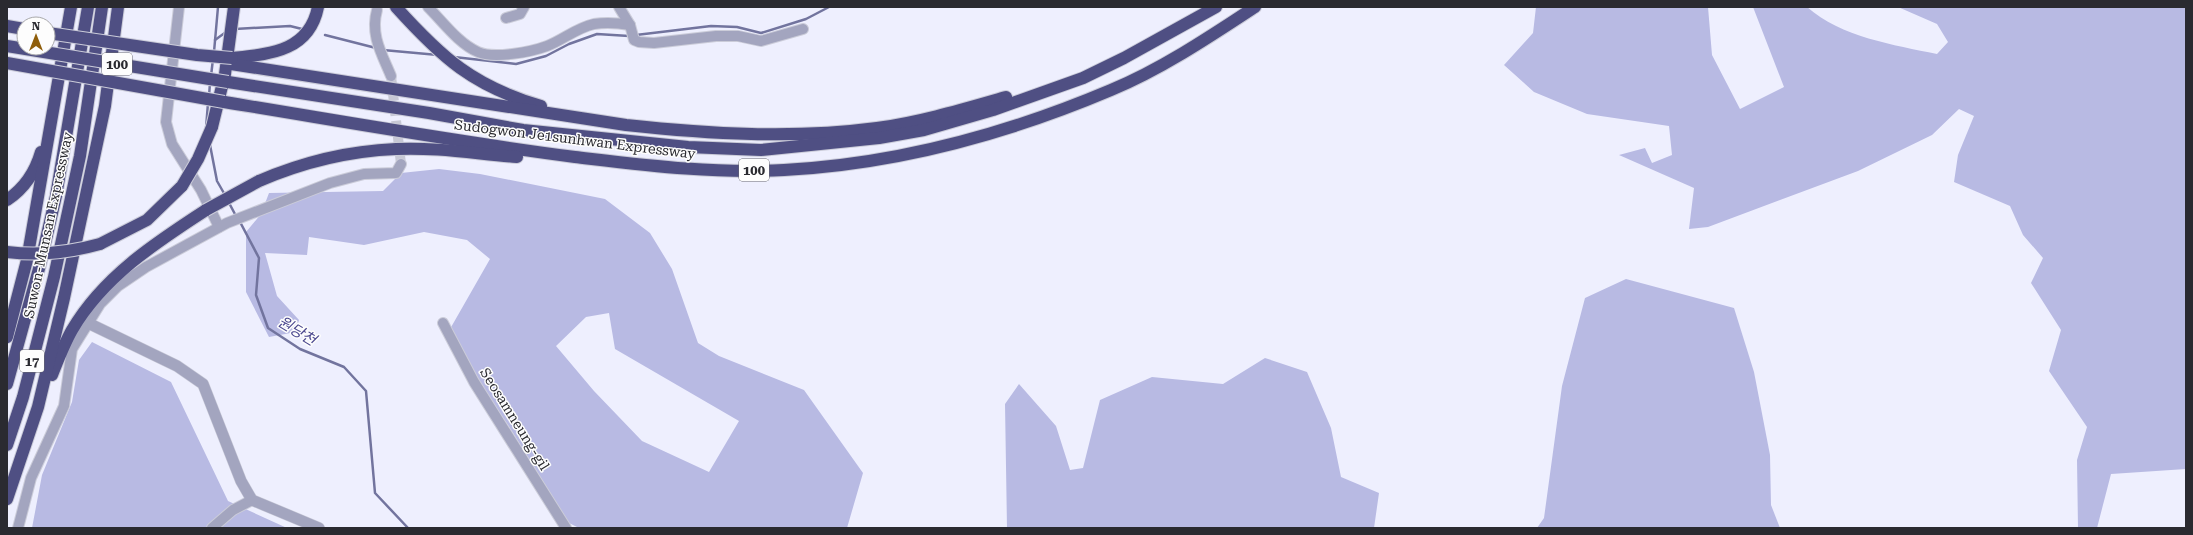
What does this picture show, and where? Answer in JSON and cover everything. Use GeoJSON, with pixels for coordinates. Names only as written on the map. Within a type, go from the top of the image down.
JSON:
{"type":"FeatureCollection","features":[{"type":"Feature","properties":{"kind":"highway","name":"Suwon-Munsan Expressway"},"geometry":{"type":"LineString","coordinates":[[7,384],[40,265],[56,196],[88,7]]}},
{"type":"Feature","properties":{"kind":"highway","name":"Suwon-Munsan Expressway"},"geometry":{"type":"LineString","coordinates":[[7,445],[23,397],[54,277],[80,156],[102,7]]}},
{"type":"Feature","properties":{"kind":"highway"},"geometry":{"type":"LineString","coordinates":[[7,499],[38,407],[84,210],[104,106],[118,7]]}},
{"type":"Feature","properties":{"kind":"highway"},"geometry":{"type":"LineString","coordinates":[[231,61],[268,54],[290,46],[305,36],[316,15],[318,7]]}},
{"type":"Feature","properties":{"kind":"highway"},"geometry":{"type":"LineString","coordinates":[[396,7],[421,35],[452,64],[476,80],[509,96],[548,108],[654,128]]}},
{"type":"Feature","properties":{"kind":"highway","name":"Sudogwon Je1sunhwan Expressway"},"geometry":{"type":"LineString","coordinates":[[7,46],[429,113],[523,130],[681,147],[761,150],[879,138],[924,130],[1037,95],[1103,68],[1216,7]]}},
{"type":"Feature","properties":{"kind":"highway","name":"Sudogwon Je1sunhwan Expressway"},"geometry":{"type":"LineString","coordinates":[[7,63],[224,102],[505,148],[688,170],[783,170],[888,157],[928,150],[976,138],[1113,90],[1177,55],[1255,7]]}},
{"type":"Feature","properties":{"kind":"highway"},"geometry":{"type":"LineString","coordinates":[[7,252],[59,254],[100,244],[147,220],[182,186],[198,159],[212,127],[225,74],[234,8]]}},
{"type":"Feature","properties":{"kind":"highway"},"geometry":{"type":"LineString","coordinates":[[7,337],[27,260],[58,89],[70,10]]}},
{"type":"Feature","properties":{"kind":"highway"},"geometry":{"type":"LineString","coordinates":[[56,34],[197,55],[654,128],[774,134],[812,133],[878,127],[970,108],[1103,68]]}},
{"type":"Feature","properties":{"kind":"highway"},"geometry":{"type":"LineString","coordinates":[[7,70],[42,70]]}},
{"type":"Feature","properties":{"kind":"highway"},"geometry":{"type":"LineString","coordinates":[[7,200],[18,193],[33,174],[58,89]]}},
{"type":"Feature","properties":{"kind":"highway"},"geometry":{"type":"LineString","coordinates":[[38,407],[72,331],[102,289],[121,270],[143,253],[206,210],[259,180],[294,167],[322,159],[351,153],[397,149],[434,150],[638,165]]}},
{"type":"Feature","properties":{"kind":"street"},"geometry":{"type":"LineString","coordinates":[[179,7],[166,122],[172,144],[223,225]]}},
{"type":"Feature","properties":{"kind":"street"},"geometry":{"type":"LineString","coordinates":[[428,7],[469,47],[479,53],[500,55],[547,46],[570,33],[593,24],[610,22],[631,27]]}},
{"type":"Feature","properties":{"kind":"street"},"geometry":{"type":"LineString","coordinates":[[506,18],[520,14],[524,7]]}},
{"type":"Feature","properties":{"kind":"street"},"geometry":{"type":"LineString","coordinates":[[619,7],[631,27],[634,40],[639,42],[654,43],[716,36],[738,36],[762,41],[803,29]]}},
{"type":"Feature","properties":{"kind":"street"},"geometry":{"type":"LineString","coordinates":[[377,10],[373,24],[376,38],[391,76]]}},
{"type":"Feature","properties":{"kind":"street"},"geometry":{"type":"LineString","coordinates":[[18,528],[32,478],[64,406],[72,349],[100,304],[118,286],[146,266],[223,225],[330,183],[364,174],[396,172],[401,164]]}},
{"type":"Feature","properties":{"kind":"street"},"geometry":{"type":"LineString","coordinates":[[88,323],[177,366],[202,384],[241,481],[252,500],[319,528]]}},
{"type":"Feature","properties":{"kind":"street","name":"Seosamneung-gil"},"geometry":{"type":"LineString","coordinates":[[443,323],[474,382],[566,528]]}},
{"type":"Feature","properties":{"kind":"street"},"geometry":{"type":"LineString","coordinates":[[212,528],[233,510],[252,500]]}},
{"type":"Feature","properties":{"kind":"shaded area"},"geometry":{"type":"Polygon","coordinates":[[[1536,7],[1708,7],[1712,55],[1740,109],[1784,87],[1753,7],[1807,7],[1836,26],[1852,33],[1886,43],[1937,54],[1948,42],[1937,24],[1898,7],[2186,7],[2186,469],[2111,474],[2097,528],[2078,528],[2077,460],[2087,427],[2049,371],[2061,330],[2031,283],[2043,258],[2023,235],[2010,206],[1954,182],[1958,155],[1974,116],[1959,109],[1932,135],[1858,171],[1708,227],[1689,229],[1694,188],[1619,155],[1645,148],[1652,163],[1672,155],[1669,126],[1587,114],[1534,92],[1504,65],[1533,33],[1536,7]]]}},
{"type":"Feature","properties":{"kind":"shaded area"},"geometry":{"type":"Polygon","coordinates":[[[439,169],[480,174],[605,199],[650,233],[672,269],[698,343],[719,356],[804,390],[863,473],[847,528],[579,528],[569,523],[508,425],[446,336],[490,259],[467,240],[424,232],[364,245],[309,237],[307,255],[265,253],[277,296],[299,320],[296,332],[269,337],[246,292],[246,232],[261,214],[269,193],[383,191],[401,173],[439,169]],[[609,313],[586,317],[556,346],[594,391],[642,441],[709,472],[739,421],[615,349],[609,313]]]}},
{"type":"Feature","properties":{"kind":"shaded area"},"geometry":{"type":"Polygon","coordinates":[[[1626,279],[1734,308],[1754,372],[1770,455],[1771,505],[1780,528],[1537,528],[1544,518],[1562,386],[1585,298],[1626,279]]]}},
{"type":"Feature","properties":{"kind":"shaded area"},"geometry":{"type":"Polygon","coordinates":[[[92,342],[171,382],[228,501],[287,528],[32,528],[42,475],[72,402],[79,360],[92,342]]]}},
{"type":"Feature","properties":{"kind":"shaded area"},"geometry":{"type":"Polygon","coordinates":[[[1265,358],[1307,372],[1331,428],[1341,477],[1379,493],[1374,528],[1007,528],[1005,404],[1019,384],[1056,426],[1070,470],[1083,468],[1100,400],[1152,377],[1223,384],[1265,358]]]}},
{"type":"Feature","properties":{"kind":"waterway","name":"원당천"},"geometry":{"type":"LineString","coordinates":[[214,52],[218,7]]}},
{"type":"Feature","properties":{"kind":"waterway"},"geometry":{"type":"LineString","coordinates":[[636,35],[711,26],[737,27],[761,33],[806,19],[829,7]]}},
{"type":"Feature","properties":{"kind":"waterway"},"geometry":{"type":"LineString","coordinates":[[235,29],[290,26],[302,29]]}},
{"type":"Feature","properties":{"kind":"waterway"},"geometry":{"type":"LineString","coordinates":[[215,40],[226,32]]}},
{"type":"Feature","properties":{"kind":"waterway"},"geometry":{"type":"LineString","coordinates":[[454,57],[516,64],[546,56],[569,44],[597,34],[629,36]]}},
{"type":"Feature","properties":{"kind":"waterway"},"geometry":{"type":"LineString","coordinates":[[325,35],[376,48]]}},
{"type":"Feature","properties":{"kind":"waterway"},"geometry":{"type":"LineString","coordinates":[[383,50],[438,55]]}},
{"type":"Feature","properties":{"kind":"waterway","name":"원당천"},"geometry":{"type":"LineString","coordinates":[[211,76],[213,59]]}},
{"type":"Feature","properties":{"kind":"waterway","name":"원당천"},"geometry":{"type":"LineString","coordinates":[[209,96],[210,83]]}},
{"type":"Feature","properties":{"kind":"waterway","name":"원당천"},"geometry":{"type":"LineString","coordinates":[[206,128],[208,103]]}},
{"type":"Feature","properties":{"kind":"waterway","name":"원당천"},"geometry":{"type":"LineString","coordinates":[[210,145],[217,181],[225,195]]}},
{"type":"Feature","properties":{"kind":"waterway","name":"원당천"},"geometry":{"type":"LineString","coordinates":[[228,201],[236,216]]}},
{"type":"Feature","properties":{"kind":"waterway","name":"원당천"},"geometry":{"type":"LineString","coordinates":[[239,220],[259,258],[256,295],[268,328],[300,349],[344,367],[366,391],[375,493],[408,528]]}},
{"type":"Feature","properties":{"kind":"tunnel"},"geometry":{"type":"LineString","coordinates":[[391,76],[401,164]]}}]}
